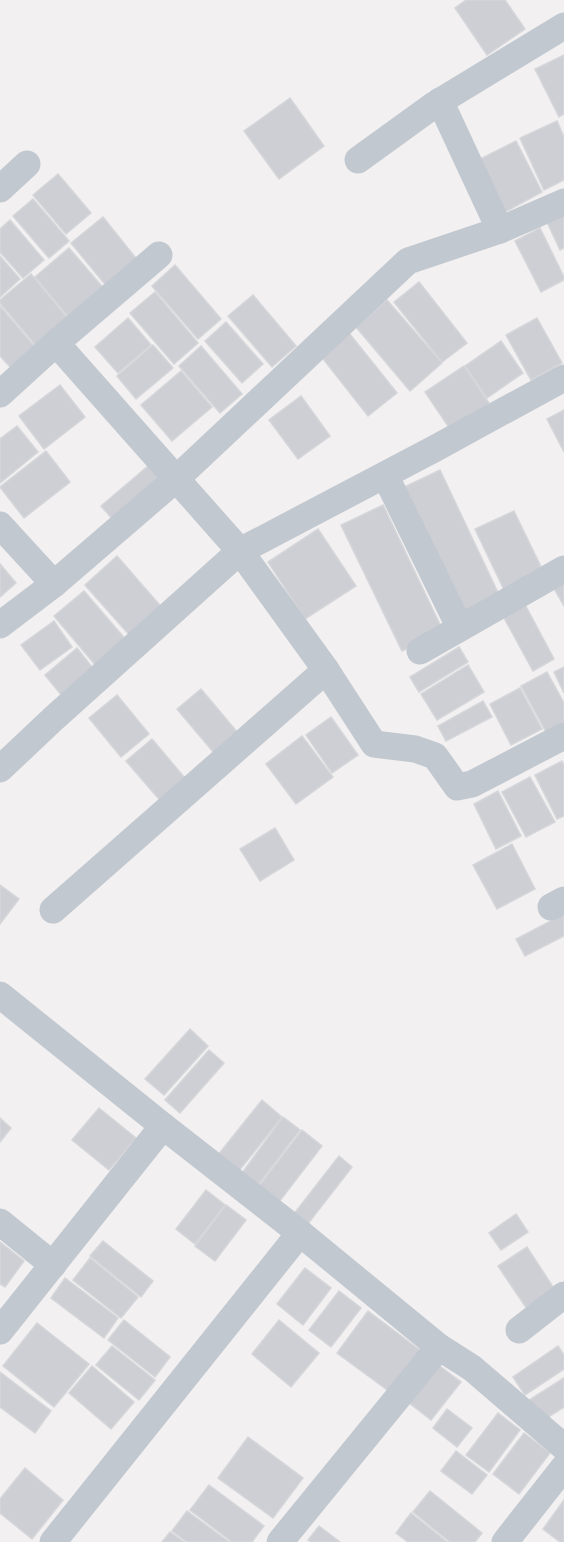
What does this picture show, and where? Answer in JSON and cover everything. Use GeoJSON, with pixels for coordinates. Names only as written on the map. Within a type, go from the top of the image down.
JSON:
{"type":"FeatureCollection","features":[{"type":"Feature","properties":{"kind":"street"},"geometry":{"type":"LineString","coordinates":[[358,160],[441,101],[564,26]]}},
{"type":"Feature","properties":{"kind":"street"},"geometry":{"type":"LineString","coordinates":[[441,101],[500,230]]}},
{"type":"Feature","properties":{"kind":"street"},"geometry":{"type":"LineString","coordinates":[[0,189],[27,164]]}},
{"type":"Feature","properties":{"kind":"street"},"geometry":{"type":"LineString","coordinates":[[0,626],[54,584],[176,479],[408,261],[500,230],[564,202]]}},
{"type":"Feature","properties":{"kind":"street"},"geometry":{"type":"LineString","coordinates":[[0,394],[159,255]]}},
{"type":"Feature","properties":{"kind":"street"},"geometry":{"type":"LineString","coordinates":[[56,343],[240,551],[326,670],[374,744],[415,749],[435,756],[457,788],[472,784],[564,736]]}},
{"type":"Feature","properties":{"kind":"street"},"geometry":{"type":"LineString","coordinates":[[0,769],[53,718],[240,551],[385,476],[564,378]]}},
{"type":"Feature","properties":{"kind":"street"},"geometry":{"type":"LineString","coordinates":[[385,476],[460,628]]}},
{"type":"Feature","properties":{"kind":"street"},"geometry":{"type":"LineString","coordinates":[[0,525],[54,584]]}},
{"type":"Feature","properties":{"kind":"street"},"geometry":{"type":"LineString","coordinates":[[420,651],[564,569]]}},
{"type":"Feature","properties":{"kind":"street"},"geometry":{"type":"LineString","coordinates":[[53,910],[326,670]]}},
{"type":"Feature","properties":{"kind":"street"},"geometry":{"type":"LineString","coordinates":[[0,995],[300,1233],[439,1347],[472,1368],[564,1448]]}},
{"type":"Feature","properties":{"kind":"street"},"geometry":{"type":"LineString","coordinates":[[0,1331],[163,1126]]}},
{"type":"Feature","properties":{"kind":"street"},"geometry":{"type":"LineString","coordinates":[[0,1222],[53,1264]]}},
{"type":"Feature","properties":{"kind":"street"},"geometry":{"type":"LineString","coordinates":[[53,1542],[300,1233]]}},
{"type":"Feature","properties":{"kind":"street"},"geometry":{"type":"LineString","coordinates":[[519,1330],[564,1295]]}},
{"type":"Feature","properties":{"kind":"street"},"geometry":{"type":"LineString","coordinates":[[280,1542],[439,1347]]}},
{"type":"Feature","properties":{"kind":"street"},"geometry":{"type":"LineString","coordinates":[[505,1542],[564,1467]]}},
{"type":"Feature","properties":{"kind":"building"},"geometry":{"type":"Polygon","coordinates":[[[466,0],[505,0],[525,29],[487,55],[455,8],[466,0]]]}},
{"type":"Feature","properties":{"kind":"building"},"geometry":{"type":"Polygon","coordinates":[[[564,55],[564,114],[559,117],[535,69],[564,55]]]}},
{"type":"Feature","properties":{"kind":"building"},"geometry":{"type":"Polygon","coordinates":[[[290,98],[324,146],[279,179],[244,131],[290,98]]]}},
{"type":"Feature","properties":{"kind":"building"},"geometry":{"type":"Polygon","coordinates":[[[557,121],[564,137],[564,180],[544,190],[520,138],[557,121]]]}},
{"type":"Feature","properties":{"kind":"building"},"geometry":{"type":"Polygon","coordinates":[[[516,141],[542,192],[503,213],[476,161],[516,141]]]}},
{"type":"Feature","properties":{"kind":"building"},"geometry":{"type":"Polygon","coordinates":[[[58,174],[91,213],[66,234],[33,195],[58,174]]]}},
{"type":"Feature","properties":{"kind":"building"},"geometry":{"type":"Polygon","coordinates":[[[33,199],[69,241],[49,258],[13,216],[33,199]]]}},
{"type":"Feature","properties":{"kind":"building"},"geometry":{"type":"Polygon","coordinates":[[[564,214],[564,248],[560,250],[547,222],[564,214]]]}},
{"type":"Feature","properties":{"kind":"building"},"geometry":{"type":"Polygon","coordinates":[[[103,217],[139,262],[108,288],[71,243],[103,217]]]}},
{"type":"Feature","properties":{"kind":"building"},"geometry":{"type":"Polygon","coordinates":[[[10,220],[44,260],[23,278],[0,252],[0,229],[10,220]]]}},
{"type":"Feature","properties":{"kind":"building"},"geometry":{"type":"Polygon","coordinates":[[[540,228],[564,277],[564,280],[541,292],[515,241],[540,228]]]}},
{"type":"Feature","properties":{"kind":"building"},"geometry":{"type":"Polygon","coordinates":[[[69,248],[106,291],[71,320],[35,277],[69,248]]]}},
{"type":"Feature","properties":{"kind":"building"},"geometry":{"type":"Polygon","coordinates":[[[0,256],[20,279],[0,297],[0,256]]]}},
{"type":"Feature","properties":{"kind":"building"},"geometry":{"type":"Polygon","coordinates":[[[175,265],[221,319],[198,339],[152,286],[175,265]]]}},
{"type":"Feature","properties":{"kind":"building"},"geometry":{"type":"Polygon","coordinates":[[[31,274],[69,320],[37,347],[0,303],[0,300],[31,274]]]}},
{"type":"Feature","properties":{"kind":"building"},"geometry":{"type":"Polygon","coordinates":[[[419,282],[467,343],[442,362],[394,302],[419,282]]]}},
{"type":"Feature","properties":{"kind":"building"},"geometry":{"type":"Polygon","coordinates":[[[155,292],[198,343],[174,364],[130,313],[155,292]]]}},
{"type":"Feature","properties":{"kind":"building"},"geometry":{"type":"Polygon","coordinates":[[[253,295],[296,346],[272,367],[228,316],[253,295]]]}},
{"type":"Feature","properties":{"kind":"building"},"geometry":{"type":"Polygon","coordinates":[[[387,300],[442,363],[410,391],[356,327],[387,300]]]}},
{"type":"Feature","properties":{"kind":"building"},"geometry":{"type":"Polygon","coordinates":[[[0,306],[35,347],[11,368],[0,356],[0,306]]]}},
{"type":"Feature","properties":{"kind":"building"},"geometry":{"type":"Polygon","coordinates":[[[128,318],[151,345],[118,373],[95,347],[128,318]]]}},
{"type":"Feature","properties":{"kind":"building"},"geometry":{"type":"Polygon","coordinates":[[[537,318],[562,363],[531,380],[506,335],[537,318]]]}},
{"type":"Feature","properties":{"kind":"building"},"geometry":{"type":"Polygon","coordinates":[[[226,322],[263,364],[242,383],[205,341],[226,322]]]}},
{"type":"Feature","properties":{"kind":"building"},"geometry":{"type":"Polygon","coordinates":[[[349,333],[397,393],[368,416],[320,355],[349,333]]]}},
{"type":"Feature","properties":{"kind":"building"},"geometry":{"type":"Polygon","coordinates":[[[501,341],[523,373],[487,398],[465,366],[501,341]]]}},
{"type":"Feature","properties":{"kind":"building"},"geometry":{"type":"Polygon","coordinates":[[[153,345],[173,368],[136,399],[117,376],[153,345]]]}},
{"type":"Feature","properties":{"kind":"building"},"geometry":{"type":"Polygon","coordinates":[[[201,346],[242,394],[220,413],[179,366],[201,346]]]}},
{"type":"Feature","properties":{"kind":"building"},"geometry":{"type":"Polygon","coordinates":[[[464,366],[491,406],[452,432],[425,392],[464,366]]]}},
{"type":"Feature","properties":{"kind":"building"},"geometry":{"type":"Polygon","coordinates":[[[181,371],[212,407],[172,441],[141,405],[181,371]]]}},
{"type":"Feature","properties":{"kind":"building"},"geometry":{"type":"Polygon","coordinates":[[[60,385],[85,417],[44,449],[19,416],[60,385]]]}},
{"type":"Feature","properties":{"kind":"building"},"geometry":{"type":"Polygon","coordinates":[[[301,396],[330,436],[298,459],[269,420],[301,396]]]}},
{"type":"Feature","properties":{"kind":"building"},"geometry":{"type":"Polygon","coordinates":[[[564,410],[564,452],[547,419],[564,410]]]}},
{"type":"Feature","properties":{"kind":"building"},"geometry":{"type":"Polygon","coordinates":[[[17,426],[38,452],[0,483],[0,439],[17,426]]]}},
{"type":"Feature","properties":{"kind":"building"},"geometry":{"type":"Polygon","coordinates":[[[46,451],[70,482],[24,518],[0,487],[46,451]]]}},
{"type":"Feature","properties":{"kind":"building"},"geometry":{"type":"Polygon","coordinates":[[[148,466],[162,483],[115,522],[101,506],[148,466]]]}},
{"type":"Feature","properties":{"kind":"building"},"geometry":{"type":"Polygon","coordinates":[[[440,470],[501,599],[462,618],[400,489],[440,470]]]}},
{"type":"Feature","properties":{"kind":"building"},"geometry":{"type":"Polygon","coordinates":[[[383,505],[443,631],[402,651],[341,525],[383,505]]]}},
{"type":"Feature","properties":{"kind":"building"},"geometry":{"type":"Polygon","coordinates":[[[514,511],[544,573],[505,592],[475,529],[514,511]]]}},
{"type":"Feature","properties":{"kind":"building"},"geometry":{"type":"Polygon","coordinates":[[[318,529],[356,586],[305,619],[268,562],[318,529]]]}},
{"type":"Feature","properties":{"kind":"building"},"geometry":{"type":"Polygon","coordinates":[[[117,556],[164,610],[132,638],[85,585],[117,556]]]}},
{"type":"Feature","properties":{"kind":"building"},"geometry":{"type":"Polygon","coordinates":[[[0,564],[16,583],[0,597],[0,564]]]}},
{"type":"Feature","properties":{"kind":"building"},"geometry":{"type":"Polygon","coordinates":[[[564,578],[564,606],[552,585],[564,578]]]}},
{"type":"Feature","properties":{"kind":"building"},"geometry":{"type":"Polygon","coordinates":[[[84,591],[127,641],[97,667],[54,616],[84,591]]]}},
{"type":"Feature","properties":{"kind":"building"},"geometry":{"type":"Polygon","coordinates":[[[520,595],[554,659],[533,671],[498,607],[520,595]]]}},
{"type":"Feature","properties":{"kind":"building"},"geometry":{"type":"Polygon","coordinates":[[[54,621],[72,647],[40,670],[21,645],[54,621]]]}},
{"type":"Feature","properties":{"kind":"building"},"geometry":{"type":"Polygon","coordinates":[[[459,647],[468,662],[419,692],[410,677],[459,647]]]}},
{"type":"Feature","properties":{"kind":"building"},"geometry":{"type":"Polygon","coordinates":[[[77,648],[99,676],[67,702],[45,675],[77,648]]]}},
{"type":"Feature","properties":{"kind":"building"},"geometry":{"type":"Polygon","coordinates":[[[468,665],[484,692],[437,720],[421,694],[468,665]]]}},
{"type":"Feature","properties":{"kind":"building"},"geometry":{"type":"Polygon","coordinates":[[[564,667],[564,693],[554,672],[564,667]]]}},
{"type":"Feature","properties":{"kind":"building"},"geometry":{"type":"Polygon","coordinates":[[[547,672],[564,703],[564,723],[546,732],[521,686],[547,672]]]}},
{"type":"Feature","properties":{"kind":"building"},"geometry":{"type":"Polygon","coordinates":[[[520,688],[542,729],[511,745],[490,704],[520,688]]]}},
{"type":"Feature","properties":{"kind":"building"},"geometry":{"type":"Polygon","coordinates":[[[201,689],[243,739],[219,759],[177,709],[201,689]]]}},
{"type":"Feature","properties":{"kind":"building"},"geometry":{"type":"Polygon","coordinates":[[[117,695],[149,734],[121,757],[89,718],[117,695]]]}},
{"type":"Feature","properties":{"kind":"building"},"geometry":{"type":"Polygon","coordinates":[[[483,701],[492,717],[446,741],[438,726],[483,701]]]}},
{"type":"Feature","properties":{"kind":"building"},"geometry":{"type":"Polygon","coordinates":[[[331,717],[358,755],[332,773],[306,735],[331,717]]]}},
{"type":"Feature","properties":{"kind":"building"},"geometry":{"type":"Polygon","coordinates":[[[302,736],[333,777],[296,804],[266,764],[302,736]]]}},
{"type":"Feature","properties":{"kind":"building"},"geometry":{"type":"Polygon","coordinates":[[[152,739],[189,783],[164,805],[126,761],[152,739]]]}},
{"type":"Feature","properties":{"kind":"building"},"geometry":{"type":"Polygon","coordinates":[[[562,761],[564,765],[564,816],[557,819],[535,775],[562,761]]]}},
{"type":"Feature","properties":{"kind":"building"},"geometry":{"type":"Polygon","coordinates":[[[530,777],[555,822],[526,837],[502,792],[530,777]]]}},
{"type":"Feature","properties":{"kind":"building"},"geometry":{"type":"Polygon","coordinates":[[[498,791],[521,836],[496,849],[474,804],[498,791]]]}},
{"type":"Feature","properties":{"kind":"building"},"geometry":{"type":"Polygon","coordinates":[[[275,828],[294,860],[260,881],[240,849],[275,828]]]}},
{"type":"Feature","properties":{"kind":"building"},"geometry":{"type":"Polygon","coordinates":[[[512,844],[535,889],[497,909],[473,865],[512,844]]]}},
{"type":"Feature","properties":{"kind":"building"},"geometry":{"type":"Polygon","coordinates":[[[0,885],[19,899],[0,924],[0,885]]]}},
{"type":"Feature","properties":{"kind":"building"},"geometry":{"type":"Polygon","coordinates":[[[564,914],[564,936],[525,956],[516,939],[564,914]]]}},
{"type":"Feature","properties":{"kind":"building"},"geometry":{"type":"Polygon","coordinates":[[[190,1029],[208,1046],[164,1095],[145,1079],[190,1029]]]}},
{"type":"Feature","properties":{"kind":"building"},"geometry":{"type":"Polygon","coordinates":[[[209,1050],[224,1063],[180,1113],[165,1100],[209,1050]]]}},
{"type":"Feature","properties":{"kind":"building"},"geometry":{"type":"Polygon","coordinates":[[[262,1100],[282,1117],[238,1172],[218,1155],[262,1100]]]}},
{"type":"Feature","properties":{"kind":"building"},"geometry":{"type":"Polygon","coordinates":[[[99,1108],[136,1138],[109,1170],[72,1140],[99,1108]]]}},
{"type":"Feature","properties":{"kind":"building"},"geometry":{"type":"Polygon","coordinates":[[[283,1117],[300,1130],[258,1185],[242,1173],[283,1117]]]}},
{"type":"Feature","properties":{"kind":"building"},"geometry":{"type":"Polygon","coordinates":[[[0,1118],[11,1128],[0,1142],[0,1118]]]}},
{"type":"Feature","properties":{"kind":"building"},"geometry":{"type":"Polygon","coordinates":[[[302,1130],[322,1146],[279,1202],[259,1186],[302,1130]]]}},
{"type":"Feature","properties":{"kind":"building"},"geometry":{"type":"Polygon","coordinates":[[[339,1156],[352,1167],[307,1225],[293,1215],[339,1156]]]}},
{"type":"Feature","properties":{"kind":"building"},"geometry":{"type":"Polygon","coordinates":[[[206,1190],[225,1205],[195,1244],[176,1229],[206,1190]]]}},
{"type":"Feature","properties":{"kind":"building"},"geometry":{"type":"Polygon","coordinates":[[[226,1205],[246,1220],[215,1261],[195,1246],[226,1205]]]}},
{"type":"Feature","properties":{"kind":"building"},"geometry":{"type":"Polygon","coordinates":[[[516,1214],[528,1232],[501,1250],[489,1233],[516,1214]]]}},
{"type":"Feature","properties":{"kind":"building"},"geometry":{"type":"Polygon","coordinates":[[[103,1241],[153,1281],[141,1297],[90,1256],[103,1241]]]}},
{"type":"Feature","properties":{"kind":"building"},"geometry":{"type":"Polygon","coordinates":[[[0,1242],[24,1261],[5,1287],[0,1284],[0,1242]]]}},
{"type":"Feature","properties":{"kind":"building"},"geometry":{"type":"Polygon","coordinates":[[[527,1247],[555,1290],[527,1309],[498,1266],[527,1247]]]}},
{"type":"Feature","properties":{"kind":"building"},"geometry":{"type":"Polygon","coordinates":[[[90,1258],[138,1297],[121,1318],[73,1280],[90,1258]]]}},
{"type":"Feature","properties":{"kind":"building"},"geometry":{"type":"Polygon","coordinates":[[[305,1268],[331,1288],[303,1325],[277,1304],[305,1268]]]}},
{"type":"Feature","properties":{"kind":"building"},"geometry":{"type":"Polygon","coordinates":[[[65,1278],[118,1318],[104,1338],[51,1298],[65,1278]]]}},
{"type":"Feature","properties":{"kind":"building"},"geometry":{"type":"Polygon","coordinates":[[[339,1291],[361,1308],[331,1347],[309,1330],[339,1291]]]}},
{"type":"Feature","properties":{"kind":"building"},"geometry":{"type":"Polygon","coordinates":[[[368,1311],[421,1351],[390,1392],[337,1353],[368,1311]]]}},
{"type":"Feature","properties":{"kind":"building"},"geometry":{"type":"Polygon","coordinates":[[[124,1320],[170,1357],[155,1377],[108,1340],[124,1320]]]}},
{"type":"Feature","properties":{"kind":"building"},"geometry":{"type":"Polygon","coordinates":[[[279,1320],[319,1353],[291,1387],[252,1354],[279,1320]]]}},
{"type":"Feature","properties":{"kind":"building"},"geometry":{"type":"Polygon","coordinates":[[[37,1323],[89,1364],[54,1407],[3,1366],[37,1323]]]}},
{"type":"Feature","properties":{"kind":"building"},"geometry":{"type":"Polygon","coordinates":[[[112,1346],[155,1380],[139,1400],[96,1365],[112,1346]]]}},
{"type":"Feature","properties":{"kind":"building"},"geometry":{"type":"Polygon","coordinates":[[[558,1346],[564,1355],[564,1369],[525,1395],[513,1377],[558,1346]]]}},
{"type":"Feature","properties":{"kind":"building"},"geometry":{"type":"Polygon","coordinates":[[[437,1364],[461,1382],[431,1420],[408,1402],[437,1364]]]}},
{"type":"Feature","properties":{"kind":"building"},"geometry":{"type":"Polygon","coordinates":[[[92,1366],[134,1402],[111,1429],[69,1393],[92,1366]]]}},
{"type":"Feature","properties":{"kind":"building"},"geometry":{"type":"Polygon","coordinates":[[[0,1372],[51,1411],[35,1433],[0,1407],[0,1372]]]}},
{"type":"Feature","properties":{"kind":"building"},"geometry":{"type":"Polygon","coordinates":[[[564,1378],[564,1407],[539,1423],[526,1402],[564,1378]]]}},
{"type":"Feature","properties":{"kind":"building"},"geometry":{"type":"Polygon","coordinates":[[[447,1409],[472,1428],[457,1447],[433,1428],[447,1409]]]}},
{"type":"Feature","properties":{"kind":"building"},"geometry":{"type":"Polygon","coordinates":[[[498,1413],[520,1430],[489,1472],[466,1455],[498,1413]]]}},
{"type":"Feature","properties":{"kind":"building"},"geometry":{"type":"Polygon","coordinates":[[[524,1433],[550,1453],[519,1494],[493,1474],[524,1433]]]}},
{"type":"Feature","properties":{"kind":"building"},"geometry":{"type":"Polygon","coordinates":[[[248,1437],[303,1478],[273,1518],[218,1478],[248,1437]]]}},
{"type":"Feature","properties":{"kind":"building"},"geometry":{"type":"Polygon","coordinates":[[[456,1451],[487,1475],[472,1494],[441,1471],[456,1451]]]}},
{"type":"Feature","properties":{"kind":"building"},"geometry":{"type":"Polygon","coordinates":[[[25,1468],[63,1500],[32,1539],[0,1513],[0,1499],[25,1468]]]}},
{"type":"Feature","properties":{"kind":"building"},"geometry":{"type":"Polygon","coordinates":[[[209,1485],[264,1526],[252,1542],[232,1542],[190,1510],[209,1485]]]}},
{"type":"Feature","properties":{"kind":"building"},"geometry":{"type":"Polygon","coordinates":[[[430,1491],[482,1533],[475,1542],[450,1542],[413,1512],[430,1491]]]}},
{"type":"Feature","properties":{"kind":"building"},"geometry":{"type":"Polygon","coordinates":[[[564,1500],[564,1542],[560,1542],[543,1529],[564,1500]]]}},
{"type":"Feature","properties":{"kind":"building"},"geometry":{"type":"Polygon","coordinates":[[[187,1511],[229,1542],[187,1542],[172,1531],[187,1511]]]}},
{"type":"Feature","properties":{"kind":"building"},"geometry":{"type":"Polygon","coordinates":[[[411,1513],[447,1542],[408,1542],[396,1533],[411,1513]]]}},
{"type":"Feature","properties":{"kind":"building"},"geometry":{"type":"Polygon","coordinates":[[[319,1526],[340,1542],[311,1542],[308,1540],[319,1526]]]}},
{"type":"Feature","properties":{"kind":"building"},"geometry":{"type":"Polygon","coordinates":[[[170,1532],[184,1542],[162,1542],[170,1532]]]}}]}
